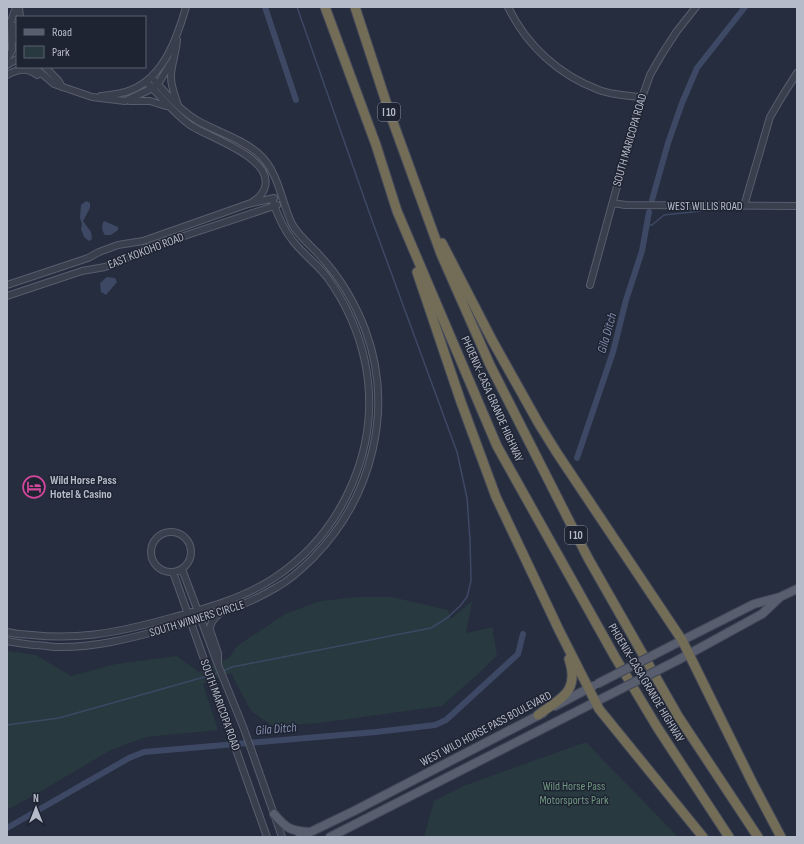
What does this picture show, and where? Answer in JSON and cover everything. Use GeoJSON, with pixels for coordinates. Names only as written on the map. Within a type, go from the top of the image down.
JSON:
{"type":"FeatureCollection","features":[{"type":"Feature","properties":{"kind":"highway","name":"PHOENIX-CASA GRANDE HIGHWAY"},"geometry":{"type":"LineString","coordinates":[[325,7],[376,145],[397,211],[497,446],[615,656],[729,837]]}},
{"type":"Feature","properties":{"kind":"highway","name":"PHOENIX-CASA GRANDE HIGHWAY"},"geometry":{"type":"LineString","coordinates":[[355,7],[381,89],[441,254],[490,365],[588,558],[678,716],[758,837]]}},
{"type":"Feature","properties":{"kind":"highway"},"geometry":{"type":"LineString","coordinates":[[397,211],[461,402],[496,497],[559,630],[599,709],[703,837]]}},
{"type":"Feature","properties":{"kind":"highway"},"geometry":{"type":"LineString","coordinates":[[427,215],[492,340],[538,424],[690,654],[753,784],[781,837]]}},
{"type":"Feature","properties":{"kind":"highway"},"geometry":{"type":"LineString","coordinates":[[538,715],[562,698],[569,689],[573,680],[571,664],[559,630]]}},
{"type":"Feature","properties":{"kind":"main road"},"geometry":{"type":"LineString","coordinates":[[780,598],[797,589]]}},
{"type":"Feature","properties":{"kind":"main road","name":"WEST WILD HORSE PASS BOULEVARD"},"geometry":{"type":"LineString","coordinates":[[300,837],[354,811],[588,688],[754,604],[780,598]]}},
{"type":"Feature","properties":{"kind":"main road","name":"WEST WILD HORSE PASS BOULEVARD"},"geometry":{"type":"LineString","coordinates":[[330,837],[690,654],[762,614],[780,598]]}},
{"type":"Feature","properties":{"kind":"main road"},"geometry":{"type":"LineString","coordinates":[[274,814],[291,830],[296,832],[310,832]]}},
{"type":"Feature","properties":{"kind":"street"},"geometry":{"type":"LineString","coordinates":[[92,97],[131,90],[149,80],[167,57],[177,36],[186,7]]}},
{"type":"Feature","properties":{"kind":"street"},"geometry":{"type":"LineString","coordinates":[[508,7],[527,39],[542,56],[556,67],[576,79],[600,90],[613,94],[642,97]]}},
{"type":"Feature","properties":{"kind":"street","name":"SOUTH MARICOPA ROAD"},"geometry":{"type":"LineString","coordinates":[[590,285],[642,97],[650,75],[677,31],[696,7]]}},
{"type":"Feature","properties":{"kind":"street"},"geometry":{"type":"LineString","coordinates":[[16,8],[16,34]]}},
{"type":"Feature","properties":{"kind":"street"},"geometry":{"type":"LineString","coordinates":[[7,59],[12,50],[11,21],[16,8]]}},
{"type":"Feature","properties":{"kind":"street"},"geometry":{"type":"LineString","coordinates":[[177,36],[171,78],[172,87],[178,105],[187,114]]}},
{"type":"Feature","properties":{"kind":"street"},"geometry":{"type":"LineString","coordinates":[[125,101],[155,86],[174,58]]}},
{"type":"Feature","properties":{"kind":"street"},"geometry":{"type":"LineString","coordinates":[[7,65],[16,60]]}},
{"type":"Feature","properties":{"kind":"street"},"geometry":{"type":"LineString","coordinates":[[7,71],[16,66]]}},
{"type":"Feature","properties":{"kind":"street"},"geometry":{"type":"LineString","coordinates":[[35,68],[54,84],[92,97],[125,101],[158,102],[170,108]]}},
{"type":"Feature","properties":{"kind":"street"},"geometry":{"type":"LineString","coordinates":[[46,68],[58,80],[62,87]]}},
{"type":"Feature","properties":{"kind":"street"},"geometry":{"type":"LineString","coordinates":[[7,75],[20,70],[28,70],[48,79]]}},
{"type":"Feature","properties":{"kind":"street"},"geometry":{"type":"LineString","coordinates":[[744,206],[770,117],[797,73]]}},
{"type":"Feature","properties":{"kind":"street","name":"SOUTH WINNERS CIRCLE"},"geometry":{"type":"LineString","coordinates":[[7,641],[57,647],[130,639],[221,613],[253,601],[280,586],[304,567],[326,544],[348,513],[362,484],[371,456],[377,426],[378,396],[374,363],[365,330],[353,302],[332,270],[294,227],[268,164],[257,152],[234,138],[198,121],[187,114],[149,80]]}},
{"type":"Feature","properties":{"kind":"street","name":"SOUTH WINNERS CIRCLE"},"geometry":{"type":"LineString","coordinates":[[155,86],[170,108],[190,125],[207,135],[224,142],[250,158],[264,171],[266,182],[264,190],[261,196],[248,204]]}},
{"type":"Feature","properties":{"kind":"street","name":"SOUTH WINNERS CIRCLE"},"geometry":{"type":"LineString","coordinates":[[7,632],[55,638],[91,636],[126,630],[230,600],[274,578],[298,560],[318,539],[340,509],[354,480],[363,453],[368,424],[368,394],[365,362],[356,333],[344,304],[328,278],[294,242],[285,230],[272,199]]}},
{"type":"Feature","properties":{"kind":"street","name":"EAST KOKOHO ROAD"},"geometry":{"type":"LineString","coordinates":[[7,285],[88,258],[118,244],[138,241],[248,204],[272,199],[283,200]]}},
{"type":"Feature","properties":{"kind":"street","name":"EAST KOKOHO ROAD"},"geometry":{"type":"LineString","coordinates":[[9,295],[82,271],[105,267],[141,251],[275,206],[283,200]]}},
{"type":"Feature","properties":{"kind":"street","name":"WEST WILLIS ROAD"},"geometry":{"type":"LineString","coordinates":[[613,203],[625,205],[797,206]]}},
{"type":"Feature","properties":{"kind":"street"},"geometry":{"type":"LineString","coordinates":[[138,241],[141,251]]}},
{"type":"Feature","properties":{"kind":"street"},"geometry":{"type":"LineString","coordinates":[[7,285],[9,295]]}},
{"type":"Feature","properties":{"kind":"street"},"geometry":{"type":"LineString","coordinates":[[361,350],[370,348]]}},
{"type":"Feature","properties":{"kind":"street"},"geometry":{"type":"LineString","coordinates":[[329,524],[337,529]]}},
{"type":"Feature","properties":{"kind":"street"},"geometry":{"type":"LineString","coordinates":[[168,532],[181,534],[190,545],[191,551],[187,564],[182,569],[172,572],[161,569],[156,565],[152,556],[152,546],[156,539],[168,532]]}},
{"type":"Feature","properties":{"kind":"street","name":"SOUTH MARICOPA ROAD"},"geometry":{"type":"LineString","coordinates":[[182,569],[222,677],[244,729],[282,837]]}},
{"type":"Feature","properties":{"kind":"street","name":"SOUTH MARICOPA ROAD"},"geometry":{"type":"LineString","coordinates":[[172,572],[268,837]]}},
{"type":"Feature","properties":{"kind":"street"},"geometry":{"type":"LineString","coordinates":[[218,665],[218,653],[210,626],[213,620],[221,613]]}},
{"type":"Feature","properties":{"kind":"street"},"geometry":{"type":"LineString","coordinates":[[100,634],[102,643]]}},
{"type":"Feature","properties":{"kind":"street"},"geometry":{"type":"LineString","coordinates":[[91,636],[92,644]]}},
{"type":"Feature","properties":{"kind":"green space"},"geometry":{"type":"Polygon","coordinates":[[[357,597],[392,597],[448,610],[451,619],[472,601],[466,633],[493,627],[497,655],[442,706],[319,723],[273,726],[251,711],[231,673],[203,684],[218,730],[146,737],[111,750],[7,810],[7,651],[36,655],[71,676],[116,664],[177,656],[199,672],[229,658],[237,646],[285,614],[320,601],[357,597]]]}},
{"type":"Feature","properties":{"kind":"green space","name":"Wild Horse Pass Motorsports Park"},"geometry":{"type":"Polygon","coordinates":[[[586,742],[678,837],[424,837],[434,801],[466,785],[586,742]]]}},
{"type":"Feature","properties":{"kind":"water"},"geometry":{"type":"Polygon","coordinates":[[[86,201],[90,203],[90,208],[83,221],[91,232],[92,239],[89,241],[84,237],[81,229],[82,224],[80,218],[81,205],[86,201]]]}},
{"type":"Feature","properties":{"kind":"water"},"geometry":{"type":"Polygon","coordinates":[[[104,221],[118,227],[118,230],[111,235],[105,235],[102,228],[104,221]]]}},
{"type":"Feature","properties":{"kind":"water"},"geometry":{"type":"Polygon","coordinates":[[[107,277],[115,278],[117,282],[106,295],[101,292],[100,283],[107,277]]]}},
{"type":"Feature","properties":{"kind":"waterway"},"geometry":{"type":"LineString","coordinates":[[265,7],[296,100]]}},
{"type":"Feature","properties":{"kind":"waterway"},"geometry":{"type":"LineString","coordinates":[[223,671],[232,667],[431,628],[447,618],[460,606],[467,597],[471,581],[467,498],[457,452],[374,226],[297,7]]}},
{"type":"Feature","properties":{"kind":"waterway","name":"Gila Ditch"},"geometry":{"type":"LineString","coordinates":[[652,200],[668,143],[682,103],[697,68],[745,7]]}},
{"type":"Feature","properties":{"kind":"waterway"},"geometry":{"type":"LineString","coordinates":[[647,225],[652,225],[664,215],[702,211]]}},
{"type":"Feature","properties":{"kind":"waterway","name":"Gila Ditch"},"geometry":{"type":"LineString","coordinates":[[577,458],[613,352],[626,300],[642,251],[649,212]]}},
{"type":"Feature","properties":{"kind":"waterway","name":"Gila Ditch"},"geometry":{"type":"LineString","coordinates":[[7,828],[129,758],[144,752],[376,732],[435,725],[446,720],[518,654],[523,634]]}},
{"type":"Feature","properties":{"kind":"waterway"},"geometry":{"type":"LineString","coordinates":[[212,675],[219,672]]}},
{"type":"Feature","properties":{"kind":"waterway"},"geometry":{"type":"LineString","coordinates":[[7,725],[59,718],[208,676]]}},
{"type":"Feature","properties":{"kind":"place","name":"Wild Horse Pass Hotel & Casino"},"geometry":{"type":"Point","coordinates":[34,487]}}]}
